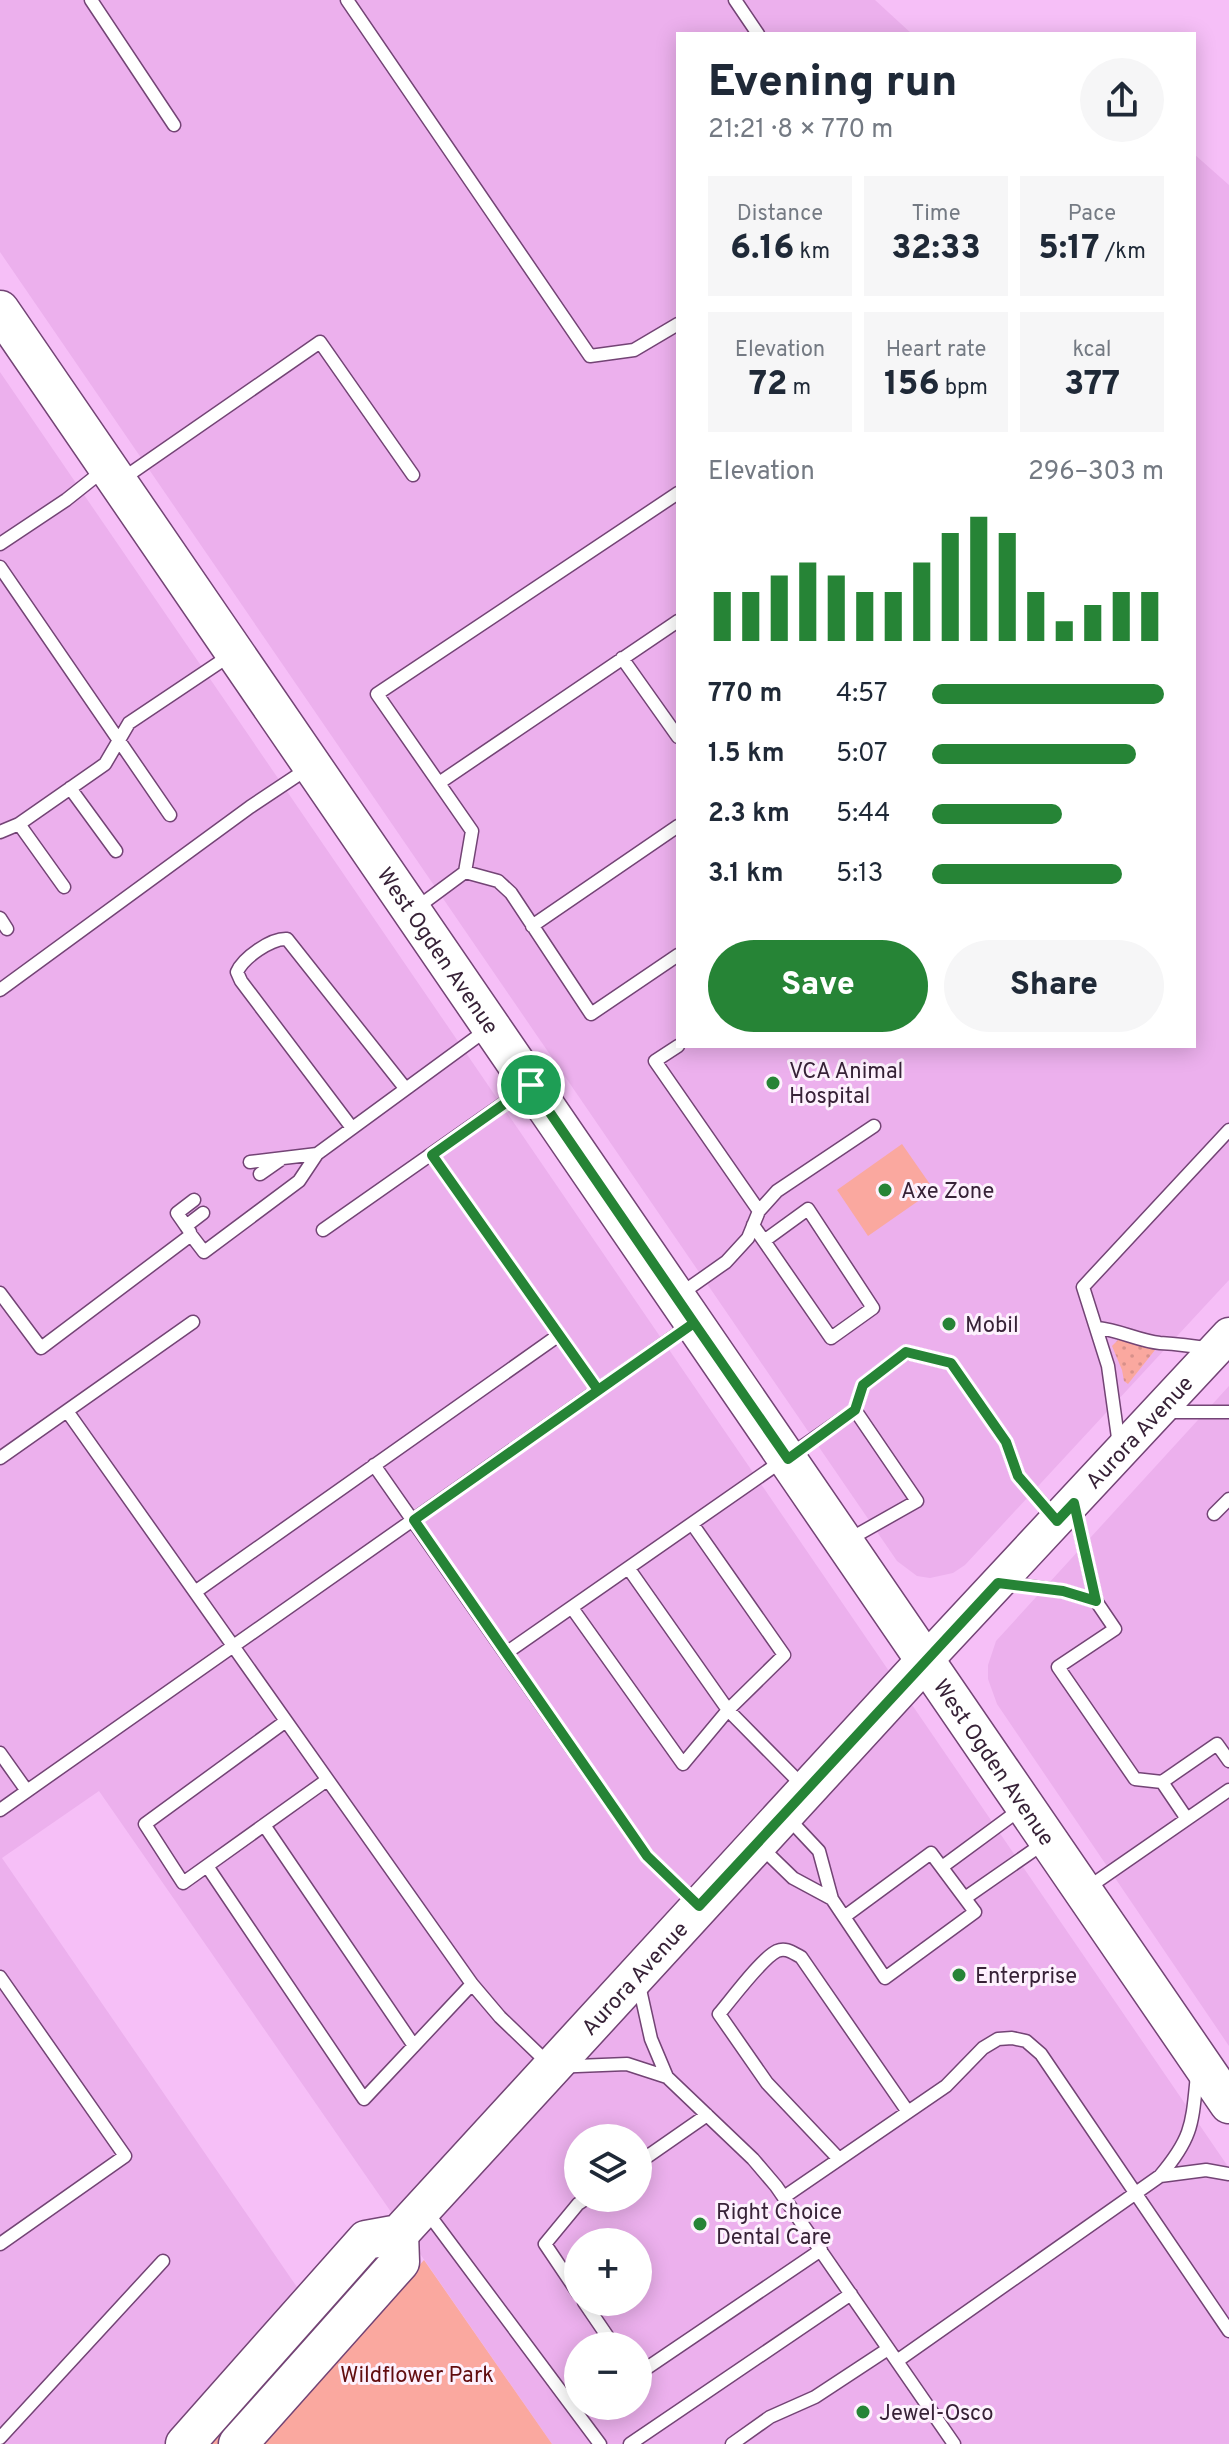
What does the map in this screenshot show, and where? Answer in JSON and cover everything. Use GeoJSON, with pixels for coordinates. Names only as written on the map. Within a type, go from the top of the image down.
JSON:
{"type":"FeatureCollection","features":[{"type":"Feature","properties":{"kind":"main road","name":"West Ogden Avenue"},"geometry":{"type":"LineString","coordinates":[[0,310],[1229,2104]]}},
{"type":"Feature","properties":{"kind":"main road","name":"Aurora Avenue"},"geometry":{"type":"LineString","coordinates":[[411,2220],[1222,1342]]}},
{"type":"Feature","properties":{"kind":"main road"},"geometry":{"type":"LineString","coordinates":[[185,2444],[366,2240],[411,2220]]}},
{"type":"Feature","properties":{"kind":"main road"},"geometry":{"type":"LineString","coordinates":[[238,2444],[400,2262],[411,2220]]}},
{"type":"Feature","properties":{"kind":"lane"},"geometry":{"type":"LineString","coordinates":[[91,0],[174,125]]}},
{"type":"Feature","properties":{"kind":"lane"},"geometry":{"type":"LineString","coordinates":[[347,0],[590,356],[634,350],[676,325]]}},
{"type":"Feature","properties":{"kind":"lane"},"geometry":{"type":"LineString","coordinates":[[735,0],[757,32]]}},
{"type":"Feature","properties":{"kind":"lane"},"geometry":{"type":"LineString","coordinates":[[0,544],[320,342],[413,475]]}},
{"type":"Feature","properties":{"kind":"lane"},"geometry":{"type":"LineString","coordinates":[[412,911],[465,872],[472,831],[377,694],[676,494]]}},
{"type":"Feature","properties":{"kind":"lane"},"geometry":{"type":"LineString","coordinates":[[0,567],[170,815]]}},
{"type":"Feature","properties":{"kind":"lane"},"geometry":{"type":"LineString","coordinates":[[439,783],[676,622]]}},
{"type":"Feature","properties":{"kind":"lane"},"geometry":{"type":"LineString","coordinates":[[0,832],[19,824],[105,764],[129,723],[235,652]]}},
{"type":"Feature","properties":{"kind":"lane"},"geometry":{"type":"LineString","coordinates":[[622,658],[676,734]]}},
{"type":"Feature","properties":{"kind":"lane"},"geometry":{"type":"LineString","coordinates":[[0,990],[250,807],[313,765]]}},
{"type":"Feature","properties":{"kind":"lane"},"geometry":{"type":"LineString","coordinates":[[70,788],[116,851]]}},
{"type":"Feature","properties":{"kind":"lane"},"geometry":{"type":"LineString","coordinates":[[19,824],[64,887]]}},
{"type":"Feature","properties":{"kind":"lane"},"geometry":{"type":"LineString","coordinates":[[532,926],[676,827]]}},
{"type":"Feature","properties":{"kind":"lane"},"geometry":{"type":"LineString","coordinates":[[465,872],[498,881],[511,893],[591,1014],[676,956]]}},
{"type":"Feature","properties":{"kind":"lane"},"geometry":{"type":"LineString","coordinates":[[352,1128],[241,981],[237,972],[240,965],[277,939],[287,939],[405,1088]]}},
{"type":"Feature","properties":{"kind":"lane"},"geometry":{"type":"LineString","coordinates":[[194,1200],[177,1213],[204,1252],[299,1181],[317,1154],[491,1026]]}},
{"type":"Feature","properties":{"kind":"lane"},"geometry":{"type":"LineString","coordinates":[[676,1047],[655,1061],[759,1211]]}},
{"type":"Feature","properties":{"kind":"lane"},"geometry":{"type":"LineString","coordinates":[[323,1230],[531,1085]]}},
{"type":"Feature","properties":{"kind":"lane"},"geometry":{"type":"LineString","coordinates":[[0,1810],[598,1390],[685,1310],[748,1238],[759,1211],[777,1191],[874,1126]]}},
{"type":"Feature","properties":{"kind":"lane"},"geometry":{"type":"LineString","coordinates":[[1120,1453],[1108,1366],[1083,1287],[1229,1130]]}},
{"type":"Feature","properties":{"kind":"lane"},"geometry":{"type":"LineString","coordinates":[[250,1162],[317,1154]]}},
{"type":"Feature","properties":{"kind":"lane"},"geometry":{"type":"LineString","coordinates":[[432,1155],[598,1390]]}},
{"type":"Feature","properties":{"kind":"lane"},"geometry":{"type":"LineString","coordinates":[[260,1174],[282,1158]]}},
{"type":"Feature","properties":{"kind":"lane"},"geometry":{"type":"LineString","coordinates":[[753,1225],[764,1241],[831,1338],[873,1308],[808,1209],[764,1241]]}},
{"type":"Feature","properties":{"kind":"lane"},"geometry":{"type":"LineString","coordinates":[[0,1293],[41,1348],[189,1230],[203,1213]]}},
{"type":"Feature","properties":{"kind":"lane"},"geometry":{"type":"LineString","coordinates":[[0,1458],[193,1322]]}},
{"type":"Feature","properties":{"kind":"lane"},"geometry":{"type":"LineString","coordinates":[[1098,1328],[1119,1330],[1160,1343],[1222,1342]]}},
{"type":"Feature","properties":{"kind":"lane"},"geometry":{"type":"LineString","coordinates":[[195,1592],[559,1335]]}},
{"type":"Feature","properties":{"kind":"lane"},"geometry":{"type":"LineString","coordinates":[[506,1653],[855,1410],[863,1385],[906,1352],[951,1363],[1006,1442],[1018,1476],[1066,1512],[1096,1601],[1115,1629],[1058,1667],[1135,1779],[1162,1782],[1217,1744],[1229,1761]]}},
{"type":"Feature","properties":{"kind":"lane"},"geometry":{"type":"LineString","coordinates":[[845,1542],[917,1501],[855,1410]]}},
{"type":"Feature","properties":{"kind":"lane"},"geometry":{"type":"LineString","coordinates":[[67,1411],[472,1984],[500,2017],[552,2067],[627,2064],[667,2077]]}},
{"type":"Feature","properties":{"kind":"lane"},"geometry":{"type":"LineString","coordinates":[[1158,1412],[1229,1412]]}},
{"type":"Feature","properties":{"kind":"lane"},"geometry":{"type":"LineString","coordinates":[[374,1465],[647,1856],[699,1906]]}},
{"type":"Feature","properties":{"kind":"lane"},"geometry":{"type":"LineString","coordinates":[[1214,1514],[1229,1499]]}},
{"type":"Feature","properties":{"kind":"lane"},"geometry":{"type":"LineString","coordinates":[[572,1608],[683,1764],[728,1710],[784,1655],[693,1525]]}},
{"type":"Feature","properties":{"kind":"lane"},"geometry":{"type":"LineString","coordinates":[[629,1569],[796,1802],[819,1851],[832,1899],[844,1917],[885,1978],[975,1912],[931,1853],[844,1917]]}},
{"type":"Feature","properties":{"kind":"lane"},"geometry":{"type":"LineString","coordinates":[[998,1583],[1063,1591],[1096,1601]]}},
{"type":"Feature","properties":{"kind":"lane"},"geometry":{"type":"LineString","coordinates":[[286,1721],[145,1824],[183,1883],[327,1780]]}},
{"type":"Feature","properties":{"kind":"lane"},"geometry":{"type":"LineString","coordinates":[[0,1753],[27,1791]]}},
{"type":"Feature","properties":{"kind":"lane"},"geometry":{"type":"LineString","coordinates":[[1162,1782],[1187,1819]]}},
{"type":"Feature","properties":{"kind":"lane"},"geometry":{"type":"LineString","coordinates":[[1083,1891],[1229,1790]]}},
{"type":"Feature","properties":{"kind":"lane"},"geometry":{"type":"LineString","coordinates":[[942,1867],[1025,1806]]}},
{"type":"Feature","properties":{"kind":"lane"},"geometry":{"type":"LineString","coordinates":[[264,1825],[414,2046]]}},
{"type":"Feature","properties":{"kind":"lane"},"geometry":{"type":"LineString","coordinates":[[965,1898],[1048,1840]]}},
{"type":"Feature","properties":{"kind":"lane"},"geometry":{"type":"LineString","coordinates":[[758,1843],[793,1878],[832,1899]]}},
{"type":"Feature","properties":{"kind":"lane"},"geometry":{"type":"LineString","coordinates":[[207,1866],[364,2099],[472,1984]]}},
{"type":"Feature","properties":{"kind":"lane"},"geometry":{"type":"LineString","coordinates":[[839,2159],[767,2083],[719,2014],[776,1951],[787,1950],[801,1957],[908,2112]]}},
{"type":"Feature","properties":{"kind":"lane"},"geometry":{"type":"LineString","coordinates":[[638,1973],[651,2039],[667,2077],[753,2159],[784,2197],[954,2444]]}},
{"type":"Feature","properties":{"kind":"lane"},"geometry":{"type":"LineString","coordinates":[[0,1977],[125,2156],[0,2244]]}},
{"type":"Feature","properties":{"kind":"lane"},"geometry":{"type":"LineString","coordinates":[[784,2197],[946,2086],[990,2043],[1012,2038],[1026,2041],[1041,2054],[1229,2331]]}},
{"type":"Feature","properties":{"kind":"lane"},"geometry":{"type":"LineString","coordinates":[[897,2361],[1160,2176],[1184,2148],[1193,2120],[1199,2060]]}},
{"type":"Feature","properties":{"kind":"lane"},"geometry":{"type":"LineString","coordinates":[[652,2153],[707,2115]]}},
{"type":"Feature","properties":{"kind":"lane"},"geometry":{"type":"LineString","coordinates":[[1160,2176],[1206,2170],[1229,2174]]}},
{"type":"Feature","properties":{"kind":"lane"},"geometry":{"type":"LineString","coordinates":[[564,2272],[545,2244],[571,2212]]}},
{"type":"Feature","properties":{"kind":"lane"},"geometry":{"type":"LineString","coordinates":[[411,2220],[564,2398]]}},
{"type":"Feature","properties":{"kind":"lane"},"geometry":{"type":"LineString","coordinates":[[652,2365],[821,2250]]}},
{"type":"Feature","properties":{"kind":"lane"},"geometry":{"type":"LineString","coordinates":[[0,2438],[163,2261]]}},
{"type":"Feature","properties":{"kind":"lane"},"geometry":{"type":"LineString","coordinates":[[630,2444],[851,2294]]}},
{"type":"Feature","properties":{"kind":"lane"},"geometry":{"type":"LineString","coordinates":[[732,2444],[770,2417],[815,2397],[888,2349]]}},
{"type":"Feature","properties":{"kind":"lane"},"geometry":{"type":"LineString","coordinates":[[582,2420],[600,2444]]}},
{"type":"Feature","properties":{"kind":"shaded area"},"geometry":{"type":"Polygon","coordinates":[[[0,0],[875,0],[910,32],[676,32],[676,1048],[1196,1048],[1196,156],[1229,185],[1229,1280],[965,1565],[953,1573],[930,1578],[917,1576],[897,1561],[0,252],[0,0]]]}},
{"type":"Feature","properties":{"kind":"shaded area"},"geometry":{"type":"Polygon","coordinates":[[[0,372],[1229,2168],[1229,2444],[552,2444],[99,1791],[2,1858],[301,2293],[165,2444],[0,2444],[0,372]]]}},
{"type":"Feature","properties":{"kind":"shaded area"},"geometry":{"type":"Polygon","coordinates":[[[1229,1386],[1229,2046],[997,1704],[988,1679],[988,1665],[996,1641],[1229,1386]]]}},
{"type":"Feature","properties":{"kind":"green space","name":"Axe Zone"},"geometry":{"type":"Polygon","coordinates":[[[902,1144],[934,1190],[868,1236],[837,1190],[902,1144]]]}},
{"type":"Feature","properties":{"kind":"green space"},"geometry":{"type":"Polygon","coordinates":[[[1120,1338],[1155,1350],[1128,1384],[1124,1381],[1112,1346],[1120,1338]]]}},
{"type":"Feature","properties":{"kind":"green space","name":"Wildflower Park"},"geometry":{"type":"Polygon","coordinates":[[[424,2260],[552,2444],[256,2444],[424,2260]]]}},
{"type":"Feature","properties":{"kind":"green space"},"geometry":{"type":"Polygon","coordinates":[[[348,2282],[356,2289],[220,2444],[203,2444],[348,2282]]]}},
{"type":"Feature","properties":{"kind":"place","name":"VCA Animal Hospital"},"geometry":{"type":"Point","coordinates":[773,1083]}},
{"type":"Feature","properties":{"kind":"place","name":"Axe Zone"},"geometry":{"type":"Point","coordinates":[885,1190]}},
{"type":"Feature","properties":{"kind":"place","name":"Mobil"},"geometry":{"type":"Point","coordinates":[949,1324]}},
{"type":"Feature","properties":{"kind":"place","name":"Enterprise"},"geometry":{"type":"Point","coordinates":[959,1975]}},
{"type":"Feature","properties":{"kind":"place","name":"Right Choice Dental Care"},"geometry":{"type":"Point","coordinates":[700,2224]}},
{"type":"Feature","properties":{"kind":"place","name":"Jewel-Osco"},"geometry":{"type":"Point","coordinates":[863,2412]}},
{"type":"Feature","properties":{"kind":"route"},"geometry":{"type":"LineString","coordinates":[[531,1085],[432,1155],[598,1390],[694,1323],[788,1459],[855,1410],[863,1385],[906,1352],[951,1363],[1006,1442],[1018,1476],[1034,1495],[1057,1521],[1074,1503],[1096,1601],[1063,1591],[998,1583],[699,1906],[647,1856],[414,1520],[694,1323],[531,1085]]}}]}
